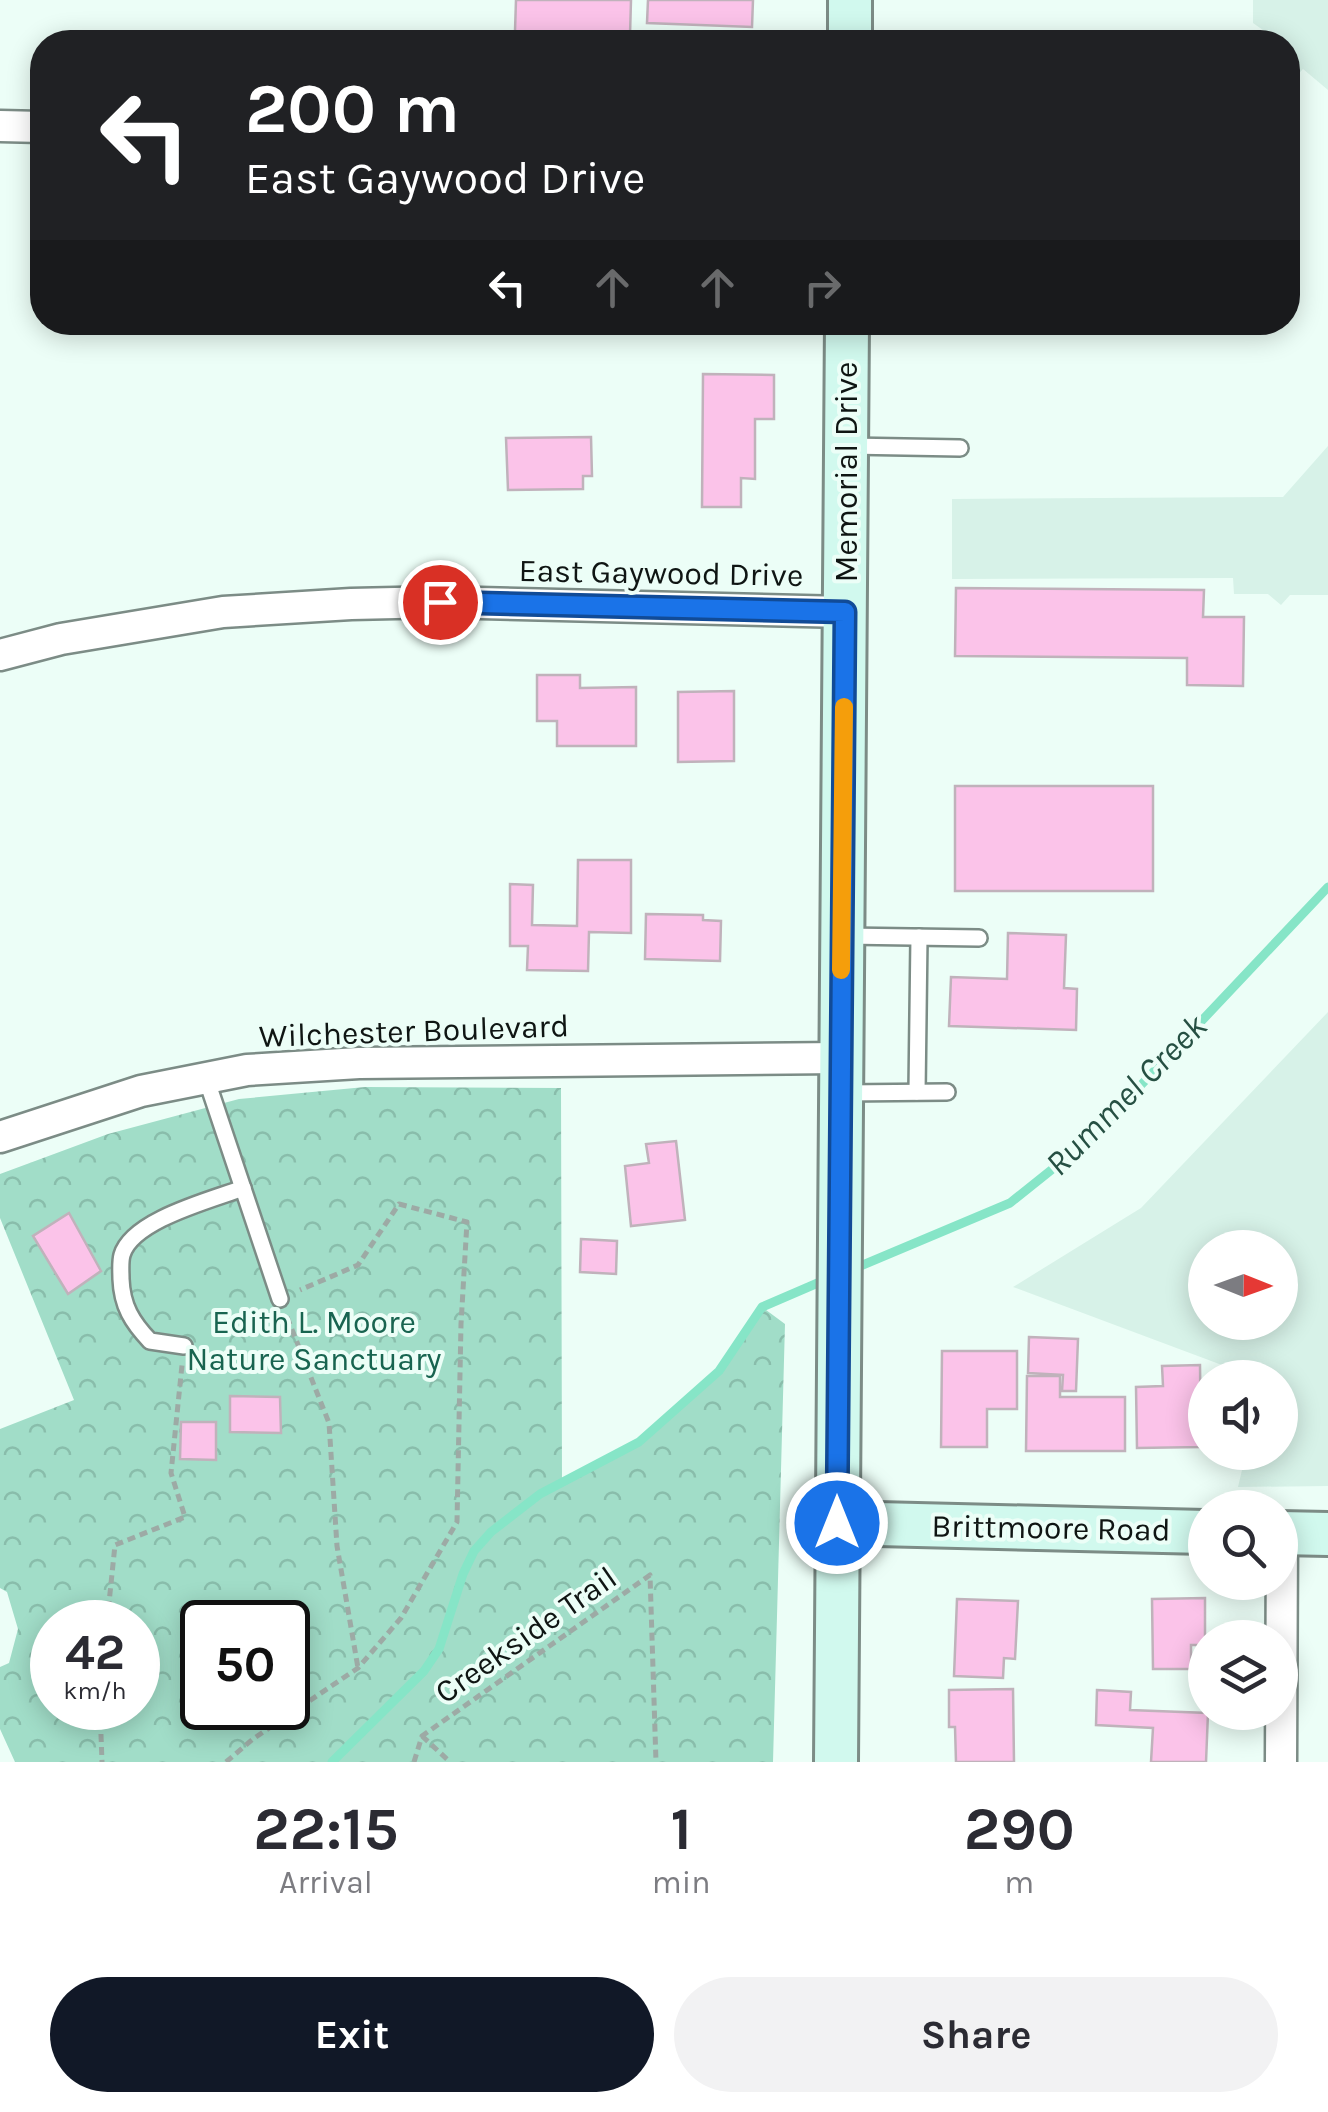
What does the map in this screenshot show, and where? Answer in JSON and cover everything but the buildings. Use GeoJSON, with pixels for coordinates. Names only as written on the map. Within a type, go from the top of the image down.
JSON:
{"type":"FeatureCollection","features":[{"type":"Feature","properties":{"kind":"main road"},"geometry":{"type":"LineString","coordinates":[[850,0],[850,30]]}},
{"type":"Feature","properties":{"kind":"main road","name":"Memorial Drive"},"geometry":{"type":"LineString","coordinates":[[836,1762],[847,335]]}},
{"type":"Feature","properties":{"kind":"main road","name":"Brittmoore Road"},"geometry":{"type":"LineString","coordinates":[[837,1523],[1188,1532]]}},
{"type":"Feature","properties":{"kind":"main road"},"geometry":{"type":"LineString","coordinates":[[1298,1534],[1328,1534]]}},
{"type":"Feature","properties":{"kind":"street"},"geometry":{"type":"LineString","coordinates":[[0,126],[30,127]]}},
{"type":"Feature","properties":{"kind":"street","name":"East Gaywood Drive"},"geometry":{"type":"LineString","coordinates":[[0,655],[61,638],[223,612],[351,604],[440,602],[845,612]]}},
{"type":"Feature","properties":{"kind":"street","name":"Wilchester Boulevard"},"geometry":{"type":"LineString","coordinates":[[0,1137],[140,1091],[247,1070],[359,1063],[840,1075]]}},
{"type":"Feature","properties":{"kind":"street"},"geometry":{"type":"LineString","coordinates":[[1281,1600],[1281,1762]]}},
{"type":"Feature","properties":{"kind":"lane"},"geometry":{"type":"LineString","coordinates":[[846,446],[960,448]]}},
{"type":"Feature","properties":{"kind":"lane"},"geometry":{"type":"LineString","coordinates":[[841,936],[979,938]]}},
{"type":"Feature","properties":{"kind":"lane"},"geometry":{"type":"LineString","coordinates":[[917,1092],[918,936]]}},
{"type":"Feature","properties":{"kind":"lane"},"geometry":{"type":"LineString","coordinates":[[840,1075],[917,1092],[947,1092]]}},
{"type":"Feature","properties":{"kind":"lane"},"geometry":{"type":"LineString","coordinates":[[206,1078],[280,1299]]}},
{"type":"Feature","properties":{"kind":"lane"},"geometry":{"type":"LineString","coordinates":[[184,1346],[150,1341],[128,1316],[121,1283],[122,1254],[140,1230],[243,1188]]}},
{"type":"Feature","properties":{"kind":"path"},"geometry":{"type":"LineString","coordinates":[[226,1762],[252,1738],[358,1668],[402,1618],[457,1522],[460,1324],[467,1222],[399,1204],[358,1265],[280,1299],[330,1423],[337,1546],[358,1668]]}},
{"type":"Feature","properties":{"kind":"path"},"geometry":{"type":"LineString","coordinates":[[109,1600],[115,1545],[184,1517],[171,1473],[184,1346]]}},
{"type":"Feature","properties":{"kind":"path","name":"Creekside Trail"},"geometry":{"type":"LineString","coordinates":[[414,1762],[422,1736],[650,1575],[656,1762]]}},
{"type":"Feature","properties":{"kind":"path"},"geometry":{"type":"LineString","coordinates":[[101,1730],[102,1762]]}},
{"type":"Feature","properties":{"kind":"path","name":"Creekside Trail"},"geometry":{"type":"LineString","coordinates":[[422,1736],[450,1762]]}},
{"type":"Feature","properties":{"kind":"shaded area"},"geometry":{"type":"Polygon","coordinates":[[[1253,0],[1328,0],[1328,90],[1303,69],[1300,72],[1300,30],[1263,30],[1253,23],[1253,0]]]}},
{"type":"Feature","properties":{"kind":"shaded area"},"geometry":{"type":"Polygon","coordinates":[[[1328,446],[1328,595],[1290,595],[1281,605],[1268,594],[1234,594],[1233,578],[952,579],[952,499],[1283,497],[1328,446]]]}},
{"type":"Feature","properties":{"kind":"shaded area"},"geometry":{"type":"Polygon","coordinates":[[[1328,1012],[1328,1486],[1238,1487],[1242,1470],[1298,1470],[1298,1360],[1208,1360],[1013,1287],[1141,1208],[1328,1012]]]}},
{"type":"Feature","properties":{"kind":"green space","name":"Edith L. Moore Nature Sanctuary"},"geometry":{"type":"Polygon","coordinates":[[[365,1087],[561,1088],[562,1482],[639,1442],[719,1371],[762,1307],[785,1324],[773,1762],[15,1762],[0,1729],[0,1667],[9,1663],[18,1629],[7,1592],[0,1588],[0,1429],[74,1400],[0,1218],[0,1174],[108,1134],[239,1099],[365,1087]]]}},
{"type":"Feature","properties":{"kind":"waterway","name":"Rummel Creek"},"geometry":{"type":"LineString","coordinates":[[851,1270],[1010,1203],[1090,1139],[1328,887]]}},
{"type":"Feature","properties":{"kind":"waterway","name":"Rummel Creek"},"geometry":{"type":"LineString","coordinates":[[332,1762],[424,1671],[439,1649],[474,1551],[491,1532],[540,1494],[639,1442],[719,1371],[762,1307],[827,1279]]}},
{"type":"Feature","properties":{"kind":"slow traffic"},"geometry":{"type":"LineString","coordinates":[[841,970],[844,707]]}},
{"type":"Feature","properties":{"kind":"route"},"geometry":{"type":"LineString","coordinates":[[440,602],[845,612],[837,1523]]}}]}
